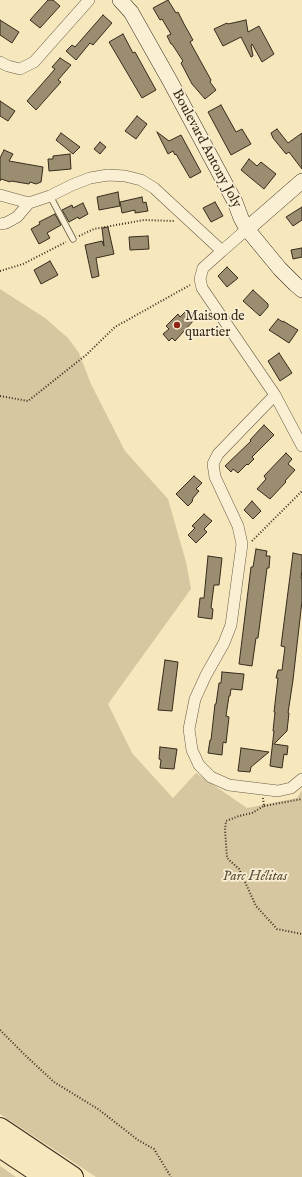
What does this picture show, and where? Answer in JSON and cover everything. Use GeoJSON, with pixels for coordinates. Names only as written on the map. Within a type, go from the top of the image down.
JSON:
{"type":"FeatureCollection","features":[{"type":"Feature","properties":{"kind":"highway"},"geometry":{"type":"LineString","coordinates":[[0,1128],[73,1177]]}},
{"type":"Feature","properties":{"kind":"highway"},"geometry":{"type":"LineString","coordinates":[[0,1147],[45,1177]]}},
{"type":"Feature","properties":{"kind":"street"},"geometry":{"type":"LineString","coordinates":[[0,62],[20,69],[34,62],[89,0]]}},
{"type":"Feature","properties":{"kind":"street","name":"Boulevard Antony Joly"},"geometry":{"type":"LineString","coordinates":[[120,0],[135,19],[236,202],[241,218],[247,229],[280,269],[302,290]]}},
{"type":"Feature","properties":{"kind":"street"},"geometry":{"type":"LineString","coordinates":[[0,224],[6,223],[18,217],[29,203],[50,196],[90,178],[108,175],[125,176],[141,180],[154,188],[222,251]]}},
{"type":"Feature","properties":{"kind":"street"},"geometry":{"type":"LineString","coordinates":[[302,181],[203,268],[200,278],[202,288],[275,395],[302,446]]}},
{"type":"Feature","properties":{"kind":"street"},"geometry":{"type":"LineString","coordinates":[[0,195],[29,203]]}},
{"type":"Feature","properties":{"kind":"street"},"geometry":{"type":"LineString","coordinates":[[236,202],[261,216]]}},
{"type":"Feature","properties":{"kind":"street"},"geometry":{"type":"LineString","coordinates":[[261,216],[258,234],[261,247]]}},
{"type":"Feature","properties":{"kind":"street"},"geometry":{"type":"LineString","coordinates":[[275,395],[218,454],[213,464],[215,477],[238,526],[242,544],[231,625],[224,643],[195,698],[189,729],[192,750],[199,765],[211,777],[229,785],[278,791],[291,788],[302,779]]}},
{"type":"Feature","properties":{"kind":"lane"},"geometry":{"type":"LineString","coordinates":[[50,196],[73,239]]}},
{"type":"Feature","properties":{"kind":"path"},"geometry":{"type":"LineString","coordinates":[[0,270],[23,264],[94,230],[144,220],[191,222]]}},
{"type":"Feature","properties":{"kind":"path"},"geometry":{"type":"LineString","coordinates":[[0,396],[28,401],[86,355],[115,327],[177,293],[200,278]]}},
{"type":"Feature","properties":{"kind":"path"},"geometry":{"type":"LineString","coordinates":[[242,544],[253,541],[302,491]]}},
{"type":"Feature","properties":{"kind":"path"},"geometry":{"type":"LineString","coordinates":[[263,789],[264,806]]}},
{"type":"Feature","properties":{"kind":"path"},"geometry":{"type":"LineString","coordinates":[[302,799],[264,806],[252,813],[226,821],[224,830],[227,858],[239,869],[256,906],[277,929],[302,934]]}},
{"type":"Feature","properties":{"kind":"path"},"geometry":{"type":"LineString","coordinates":[[0,1030],[54,1082],[98,1109],[138,1140],[154,1149],[171,1177]]}},
{"type":"Feature","properties":{"kind":"green space","name":"Parc Hélitas"},"geometry":{"type":"Polygon","coordinates":[[[0,289],[45,318],[68,338],[79,353],[91,384],[125,451],[168,499],[186,562],[191,589],[108,704],[132,753],[173,798],[196,773],[247,808],[297,798],[302,790],[302,1177],[96,1177],[0,1114],[0,289]]]}},
{"type":"Feature","properties":{"kind":"green space"},"geometry":{"type":"Polygon","coordinates":[[[0,1166],[16,1177],[0,1177],[0,1166]]]}},
{"type":"Feature","properties":{"kind":"building"},"geometry":{"type":"Polygon","coordinates":[[[48,0],[53,0],[60,6],[40,28],[30,20],[48,0]]]}},
{"type":"Feature","properties":{"kind":"building"},"geometry":{"type":"Polygon","coordinates":[[[168,0],[176,13],[178,12],[193,40],[190,42],[211,80],[210,82],[216,90],[205,99],[192,84],[181,63],[183,61],[167,36],[171,34],[153,8],[168,0]]]}},
{"type":"Feature","properties":{"kind":"building"},"geometry":{"type":"Polygon","coordinates":[[[103,15],[112,23],[93,45],[90,43],[76,60],[66,51],[72,45],[75,47],[103,15]]]}},
{"type":"Feature","properties":{"kind":"building"},"geometry":{"type":"Polygon","coordinates":[[[0,20],[19,32],[12,43],[0,35],[0,20]]]}},
{"type":"Feature","properties":{"kind":"building"},"geometry":{"type":"Polygon","coordinates":[[[246,20],[248,32],[259,26],[274,54],[262,62],[252,44],[253,56],[251,57],[241,37],[223,46],[214,29],[227,23],[246,20]]]}},
{"type":"Feature","properties":{"kind":"building"},"geometry":{"type":"Polygon","coordinates":[[[123,34],[133,53],[135,52],[156,90],[142,98],[109,42],[123,34]]]}},
{"type":"Feature","properties":{"kind":"building"},"geometry":{"type":"Polygon","coordinates":[[[60,58],[71,65],[58,80],[61,82],[36,110],[27,101],[55,69],[52,67],[60,58]]]}},
{"type":"Feature","properties":{"kind":"building"},"geometry":{"type":"Polygon","coordinates":[[[0,101],[15,111],[8,121],[0,116],[0,101]]]}},
{"type":"Feature","properties":{"kind":"building"},"geometry":{"type":"Polygon","coordinates":[[[221,105],[236,132],[242,129],[251,144],[231,155],[208,112],[221,105]]]}},
{"type":"Feature","properties":{"kind":"building"},"geometry":{"type":"Polygon","coordinates":[[[137,116],[147,124],[136,139],[125,131],[137,116]]]}},
{"type":"Feature","properties":{"kind":"building"},"geometry":{"type":"Polygon","coordinates":[[[277,129],[288,143],[302,133],[302,169],[289,152],[286,154],[273,138],[271,133],[277,129]]]}},
{"type":"Feature","properties":{"kind":"building"},"geometry":{"type":"Polygon","coordinates":[[[157,132],[169,141],[181,135],[201,172],[190,178],[176,154],[175,155],[173,151],[168,154],[157,132]]]}},
{"type":"Feature","properties":{"kind":"building"},"geometry":{"type":"Polygon","coordinates":[[[61,133],[80,147],[73,154],[56,140],[61,133]]]}},
{"type":"Feature","properties":{"kind":"building"},"geometry":{"type":"Polygon","coordinates":[[[100,142],[106,147],[100,154],[94,149],[100,142]]]}},
{"type":"Feature","properties":{"kind":"building"},"geometry":{"type":"Polygon","coordinates":[[[4,150],[13,154],[9,161],[43,167],[41,182],[36,184],[30,182],[29,184],[10,182],[1,179],[0,181],[0,158],[4,150]]]}},
{"type":"Feature","properties":{"kind":"building"},"geometry":{"type":"Polygon","coordinates":[[[70,154],[71,169],[49,171],[48,159],[53,159],[53,156],[70,154]]]}},
{"type":"Feature","properties":{"kind":"building"},"geometry":{"type":"Polygon","coordinates":[[[249,159],[257,166],[261,162],[276,174],[264,189],[241,170],[249,159]]]}},
{"type":"Feature","properties":{"kind":"building"},"geometry":{"type":"Polygon","coordinates":[[[118,192],[120,206],[99,210],[97,197],[118,192]]]}},
{"type":"Feature","properties":{"kind":"building"},"geometry":{"type":"Polygon","coordinates":[[[142,197],[143,203],[146,202],[148,211],[135,213],[135,210],[122,213],[120,202],[142,197]]]}},
{"type":"Feature","properties":{"kind":"building"},"geometry":{"type":"Polygon","coordinates":[[[215,202],[223,216],[211,222],[203,208],[215,202]]]}},
{"type":"Feature","properties":{"kind":"building"},"geometry":{"type":"Polygon","coordinates":[[[83,203],[88,214],[69,222],[62,210],[72,205],[73,208],[83,203]]]}},
{"type":"Feature","properties":{"kind":"building"},"geometry":{"type":"Polygon","coordinates":[[[302,207],[302,220],[293,226],[286,217],[302,207]]]}},
{"type":"Feature","properties":{"kind":"building"},"geometry":{"type":"Polygon","coordinates":[[[55,214],[61,225],[47,233],[50,238],[39,244],[31,229],[40,224],[39,222],[55,214]]]}},
{"type":"Feature","properties":{"kind":"building"},"geometry":{"type":"Polygon","coordinates":[[[108,227],[114,254],[96,258],[99,276],[92,278],[85,245],[102,241],[104,246],[102,228],[108,227]]]}},
{"type":"Feature","properties":{"kind":"building"},"geometry":{"type":"Polygon","coordinates":[[[148,236],[149,249],[130,250],[129,237],[148,236]]]}},
{"type":"Feature","properties":{"kind":"building"},"geometry":{"type":"Polygon","coordinates":[[[302,248],[302,257],[293,259],[291,250],[302,248]]]}},
{"type":"Feature","properties":{"kind":"building"},"geometry":{"type":"Polygon","coordinates":[[[50,261],[58,275],[41,284],[34,270],[50,261]]]}},
{"type":"Feature","properties":{"kind":"building"},"geometry":{"type":"Polygon","coordinates":[[[227,267],[238,278],[227,287],[218,276],[227,267]]]}},
{"type":"Feature","properties":{"kind":"building"},"geometry":{"type":"Polygon","coordinates":[[[253,290],[268,304],[268,307],[260,316],[243,301],[253,290]]]}},
{"type":"Feature","properties":{"kind":"building","name":"Maison de quartier"},"geometry":{"type":"Polygon","coordinates":[[[188,309],[194,315],[191,318],[194,320],[175,341],[172,338],[169,341],[163,334],[169,329],[166,326],[178,314],[180,317],[188,309]]]}},
{"type":"Feature","properties":{"kind":"building"},"geometry":{"type":"Polygon","coordinates":[[[278,319],[298,330],[289,343],[269,330],[278,319]]]}},
{"type":"Feature","properties":{"kind":"building"},"geometry":{"type":"Polygon","coordinates":[[[279,353],[292,373],[280,381],[268,361],[279,353]]]}},
{"type":"Feature","properties":{"kind":"building"},"geometry":{"type":"Polygon","coordinates":[[[264,425],[274,435],[252,457],[254,459],[248,465],[247,464],[238,473],[233,469],[231,472],[225,466],[251,441],[250,440],[264,425]]]}},
{"type":"Feature","properties":{"kind":"building"},"geometry":{"type":"Polygon","coordinates":[[[286,453],[292,459],[288,464],[295,470],[270,499],[257,489],[266,479],[264,476],[286,453]]]}},
{"type":"Feature","properties":{"kind":"building"},"geometry":{"type":"Polygon","coordinates":[[[194,476],[202,483],[196,489],[199,491],[188,506],[176,494],[194,476]]]}},
{"type":"Feature","properties":{"kind":"building"},"geometry":{"type":"Polygon","coordinates":[[[252,501],[261,511],[253,519],[244,510],[252,501]]]}},
{"type":"Feature","properties":{"kind":"building"},"geometry":{"type":"Polygon","coordinates":[[[204,514],[212,521],[204,529],[207,532],[196,543],[188,535],[195,528],[192,526],[204,514]]]}},
{"type":"Feature","properties":{"kind":"building"},"geometry":{"type":"Polygon","coordinates":[[[256,549],[267,551],[266,556],[270,556],[269,568],[267,568],[258,638],[256,638],[252,666],[239,664],[251,567],[253,567],[256,549]]]}},
{"type":"Feature","properties":{"kind":"building"},"geometry":{"type":"Polygon","coordinates":[[[293,553],[302,555],[302,601],[287,731],[274,744],[288,746],[287,755],[284,754],[282,768],[270,766],[278,678],[276,678],[278,670],[282,670],[285,647],[281,646],[293,553]]]}},
{"type":"Feature","properties":{"kind":"building"},"geometry":{"type":"Polygon","coordinates":[[[208,556],[222,558],[219,585],[214,585],[211,608],[213,609],[212,619],[198,617],[200,598],[204,598],[208,556]]]}},
{"type":"Feature","properties":{"kind":"building"},"geometry":{"type":"Polygon","coordinates":[[[165,660],[178,662],[172,711],[158,710],[165,660]]]}},
{"type":"Feature","properties":{"kind":"building"},"geometry":{"type":"Polygon","coordinates":[[[222,672],[244,674],[242,690],[231,689],[229,696],[226,716],[229,717],[226,743],[223,742],[222,755],[208,753],[215,704],[219,683],[221,683],[222,672]]]}},
{"type":"Feature","properties":{"kind":"building"},"geometry":{"type":"Polygon","coordinates":[[[160,747],[177,749],[174,769],[160,768],[160,747]]]}},
{"type":"Feature","properties":{"kind":"building"},"geometry":{"type":"Polygon","coordinates":[[[241,748],[269,752],[251,767],[250,772],[238,771],[241,748]]]}},
{"type":"Feature","properties":{"kind":"place","name":"Maison de quartier"},"geometry":{"type":"Point","coordinates":[177,325]}}]}
